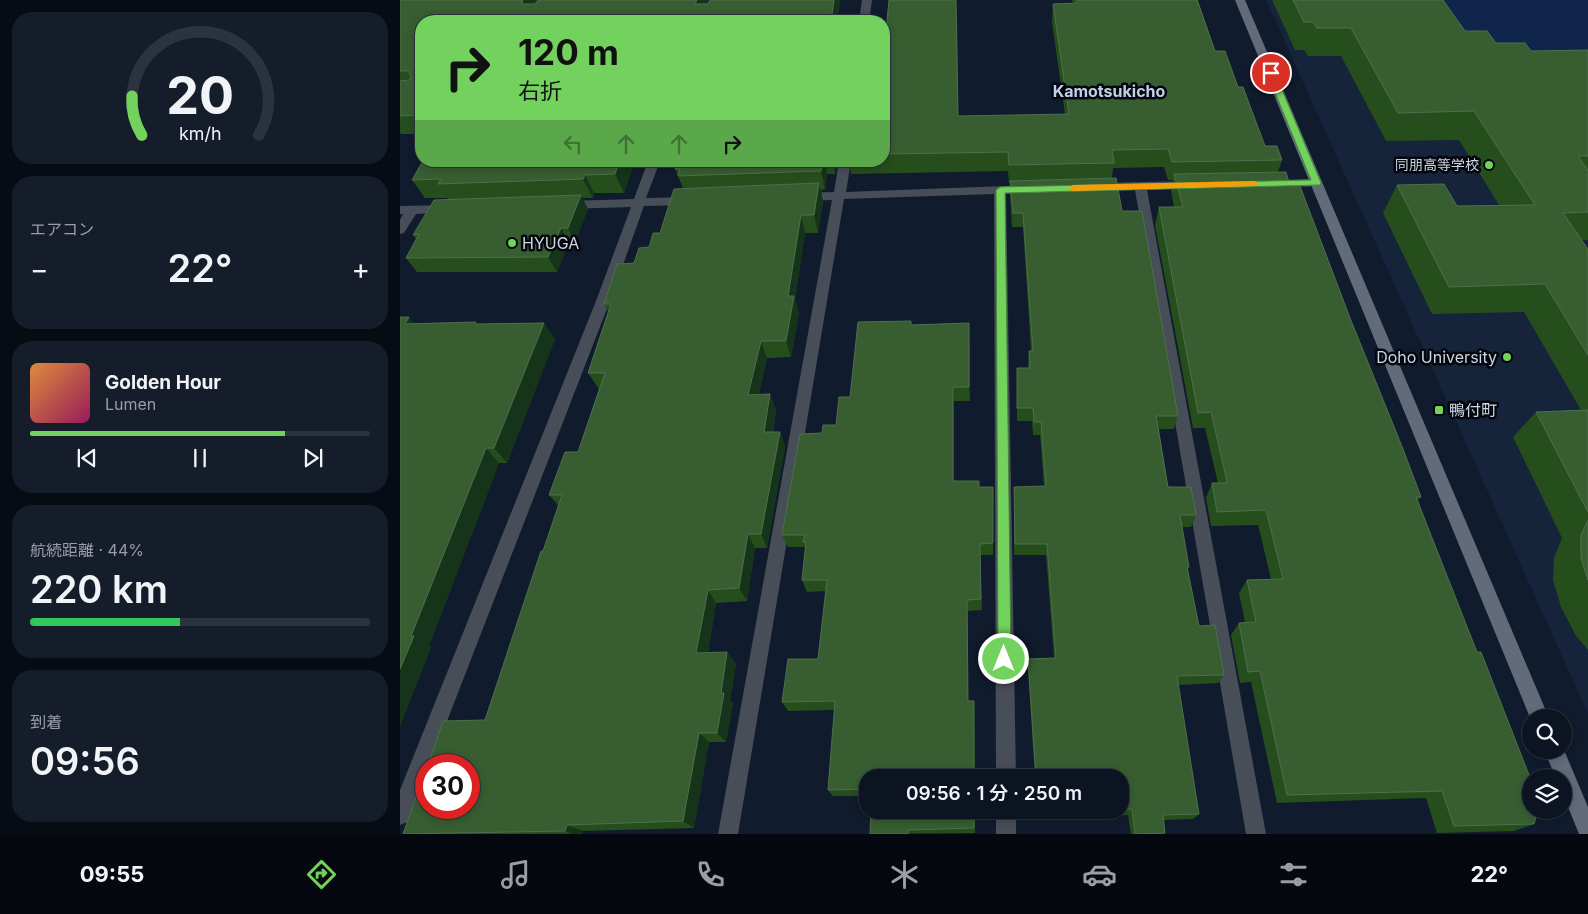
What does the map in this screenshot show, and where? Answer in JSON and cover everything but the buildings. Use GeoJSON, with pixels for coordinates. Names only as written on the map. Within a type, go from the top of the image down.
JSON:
{"type":"FeatureCollection","features":[{"type":"Feature","properties":{"kind":"street"},"geometry":{"type":"LineString","coordinates":[[865,15],[867,0]]}},
{"type":"Feature","properties":{"kind":"street"},"geometry":{"type":"LineString","coordinates":[[1240,0],[1536,709]]}},
{"type":"Feature","properties":{"kind":"street"},"geometry":{"type":"LineString","coordinates":[[400,815],[603,301],[652,167]]}},
{"type":"Feature","properties":{"kind":"street"},"geometry":{"type":"LineString","coordinates":[[728,834],[844,167]]}},
{"type":"Feature","properties":{"kind":"street"},"geometry":{"type":"LineString","coordinates":[[1258,184],[1316,183]]}},
{"type":"Feature","properties":{"kind":"street"},"geometry":{"type":"LineString","coordinates":[[1084,187],[1208,185]]}},
{"type":"Feature","properties":{"kind":"street"},"geometry":{"type":"LineString","coordinates":[[1140,186],[1256,834]]}},
{"type":"Feature","properties":{"kind":"street"},"geometry":{"type":"LineString","coordinates":[[792,197],[1046,188]]}},
{"type":"Feature","properties":{"kind":"street"},"geometry":{"type":"LineString","coordinates":[[1000,190],[1006,769]]}},
{"type":"Feature","properties":{"kind":"street"},"geometry":{"type":"LineString","coordinates":[[550,205],[706,200]]}},
{"type":"Feature","properties":{"kind":"street"},"geometry":{"type":"LineString","coordinates":[[400,230],[406,210],[462,208]]}},
{"type":"Feature","properties":{"kind":"street"},"geometry":{"type":"LineString","coordinates":[[1558,759],[1588,831]]}},
{"type":"Feature","properties":{"kind":"street"},"geometry":{"type":"LineString","coordinates":[[1006,819],[1006,834]]}},
{"type":"Feature","properties":{"kind":"shaded area","name":"Doho University"},"geometry":{"type":"Polygon","coordinates":[[[1266,0],[1588,0],[1588,714],[1266,0]]]}},
{"type":"Feature","properties":{"kind":"shaded area"},"geometry":{"type":"Polygon","coordinates":[[[1416,0],[1588,0],[1588,62],[1455,57],[1416,0]]]}},
{"type":"Feature","properties":{"kind":"slow traffic"},"geometry":{"type":"LineString","coordinates":[[1073,188],[1254,184]]}},
{"type":"Feature","properties":{"kind":"place","name":"同朋高等学校"},"geometry":{"type":"Point","coordinates":[1489,165]}},
{"type":"Feature","properties":{"kind":"place","name":"HYUGA"},"geometry":{"type":"Point","coordinates":[512,243]}},
{"type":"Feature","properties":{"kind":"place","name":"Doho University"},"geometry":{"type":"Point","coordinates":[1507,357]}},
{"type":"Feature","properties":{"kind":"place","name":"鴨付町"},"geometry":{"type":"Point","coordinates":[1439,410]}},
{"type":"Feature","properties":{"kind":"district","name":"Kamotsukicho"},"geometry":{"type":"Point","coordinates":[1109,91]}},
{"type":"Feature","properties":{"kind":"route"},"geometry":{"type":"LineString","coordinates":[[1004,659],[1000,190],[1316,183],[1271,73]]}}]}
